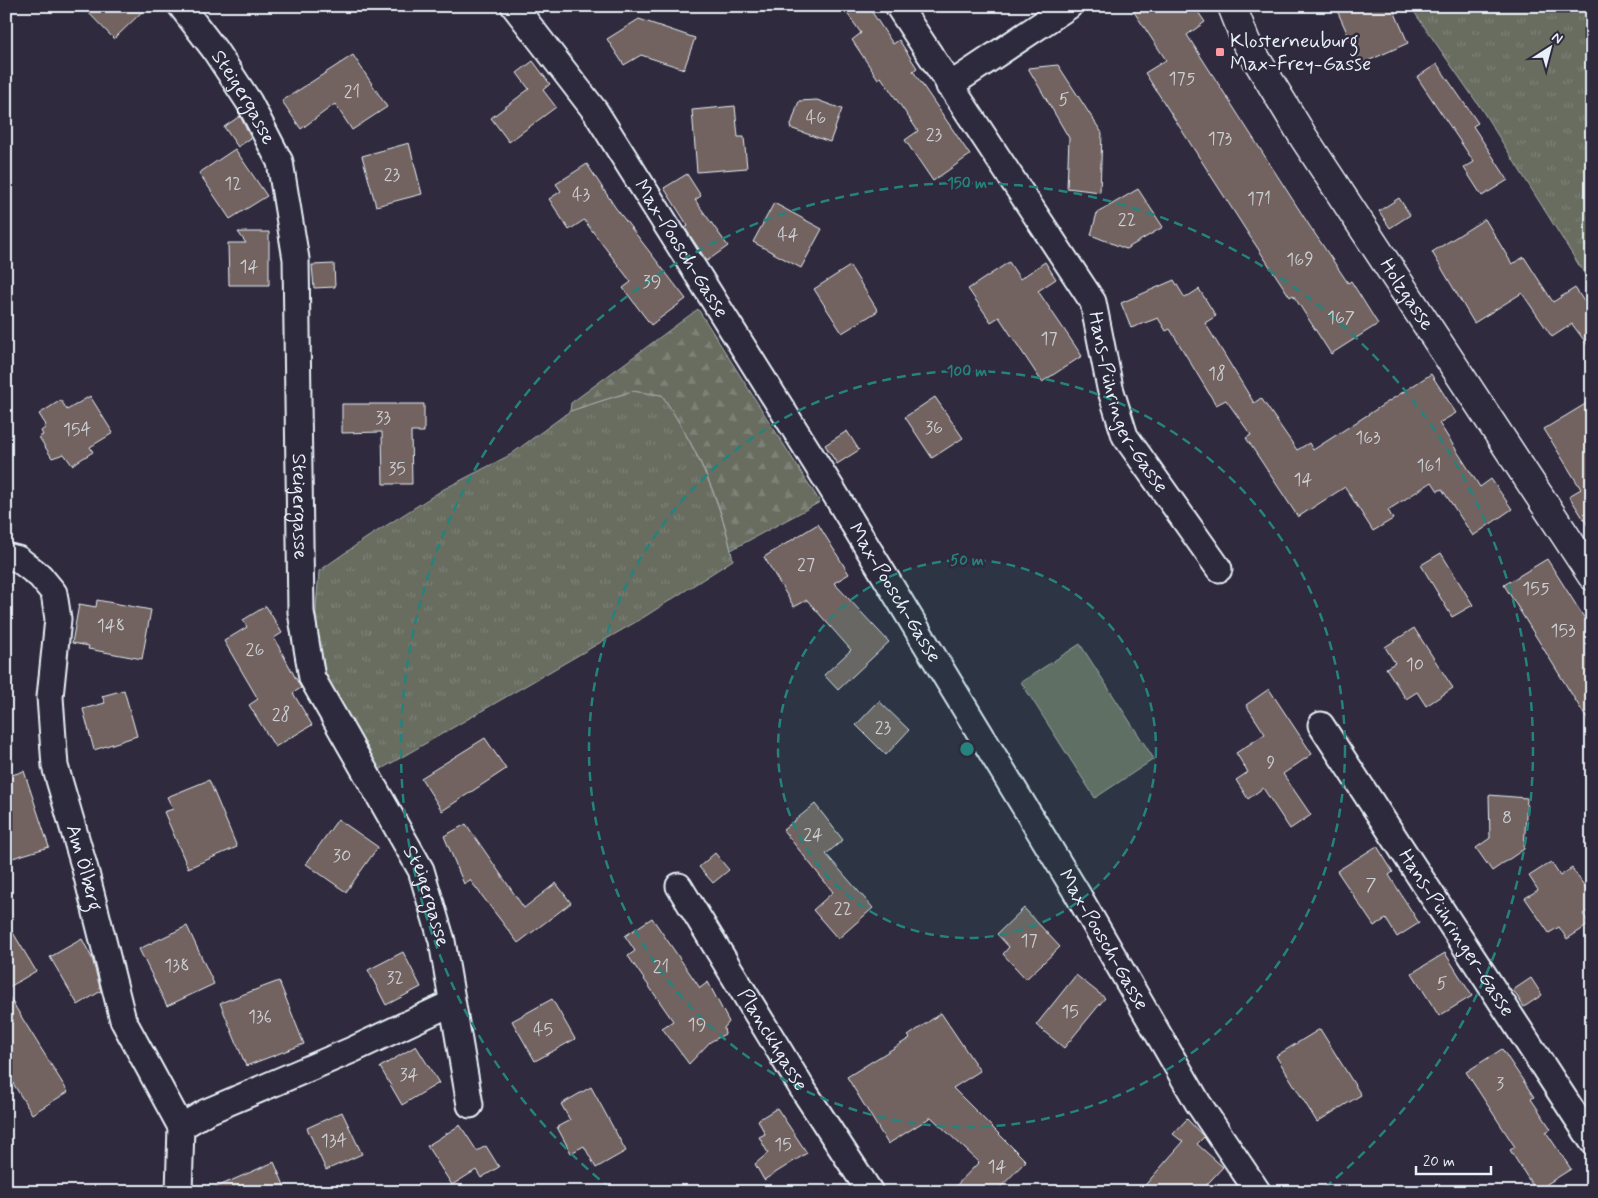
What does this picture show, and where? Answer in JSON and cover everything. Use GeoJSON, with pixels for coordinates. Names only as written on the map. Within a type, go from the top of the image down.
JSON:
{"type":"FeatureCollection","features":[{"type":"Feature","properties":{"kind":"street","name":"Steigergasse"},"geometry":{"type":"LineString","coordinates":[[181,6],[214,49],[249,102],[280,162],[296,259],[301,612],[312,678],[420,870],[442,941],[470,1105]]}},
{"type":"Feature","properties":{"kind":"street","name":"Max-Poosch-Gasse"},"geometry":{"type":"LineString","coordinates":[[514,6],[600,119],[832,489],[1078,895],[1198,1103],[1258,1192]]}},
{"type":"Feature","properties":{"kind":"street","name":"Hans-Pühringer-Gasse"},"geometry":{"type":"LineString","coordinates":[[898,6],[1093,302],[1110,388],[1125,436],[1219,570]]}},
{"type":"Feature","properties":{"kind":"street"},"geometry":{"type":"LineString","coordinates":[[949,86],[1069,6]]}},
{"type":"Feature","properties":{"kind":"street"},"geometry":{"type":"LineString","coordinates":[[1220,6],[1244,37]]}},
{"type":"Feature","properties":{"kind":"street","name":"Holzgasse"},"geometry":{"type":"LineString","coordinates":[[1232,6],[1244,37],[1304,138],[1592,576]]}},
{"type":"Feature","properties":{"kind":"street","name":"Am Ölberg"},"geometry":{"type":"LineString","coordinates":[[7,557],[18,559],[40,576],[54,593],[58,619],[50,697],[55,766],[85,869],[123,1020],[181,1127]]}},
{"type":"Feature","properties":{"kind":"street","name":"Hans-Pühringer-Gasse"},"geometry":{"type":"LineString","coordinates":[[1321,725],[1592,1141]]}},
{"type":"Feature","properties":{"kind":"street","name":"Planckhgasse"},"geometry":{"type":"LineString","coordinates":[[679,886],[802,1088],[870,1192]]}},
{"type":"Feature","properties":{"kind":"street"},"geometry":{"type":"LineString","coordinates":[[179,1192],[181,1127],[206,1112],[352,1050],[452,1003]]}},
{"type":"Feature","properties":{"kind":"green space"},"geometry":{"type":"Polygon","coordinates":[[[1410,6],[1592,6],[1592,286],[1482,110],[1410,6]]]}},
{"type":"Feature","properties":{"kind":"green space"},"geometry":{"type":"Polygon","coordinates":[[[698,309],[820,502],[731,550],[720,509],[704,469],[662,395],[632,391],[570,411],[571,403],[698,309]]]}},
{"type":"Feature","properties":{"kind":"green space"},"geometry":{"type":"Polygon","coordinates":[[[632,391],[662,395],[674,414],[696,454],[714,495],[733,560],[641,619],[376,772],[338,702],[323,664],[318,645],[316,625],[319,571],[365,539],[444,489],[510,455],[570,411],[632,391]]]}},
{"type":"Feature","properties":{"kind":"green space"},"geometry":{"type":"Polygon","coordinates":[[[1080,644],[1154,759],[1095,798],[1021,682],[1080,644]]]}},
{"type":"Feature","properties":{"kind":"building"},"geometry":{"type":"Polygon","coordinates":[[[82,6],[148,6],[114,39],[82,6]]]}},
{"type":"Feature","properties":{"kind":"building"},"geometry":{"type":"Polygon","coordinates":[[[842,6],[868,6],[893,44],[899,40],[917,68],[913,71],[970,155],[933,181],[905,140],[918,131],[881,77],[878,79],[852,40],[861,33],[842,6]]]}},
{"type":"Feature","properties":{"kind":"building"},"geometry":{"type":"Polygon","coordinates":[[[1130,6],[1194,6],[1205,22],[1187,35],[1309,225],[1348,283],[1351,281],[1378,324],[1331,354],[1293,295],[1290,297],[1145,73],[1166,60],[1130,6]]]}},
{"type":"Feature","properties":{"kind":"building"},"geometry":{"type":"Polygon","coordinates":[[[1335,6],[1392,6],[1408,43],[1361,64],[1335,6]]]}},
{"type":"Feature","properties":{"kind":"building"},"geometry":{"type":"Polygon","coordinates":[[[639,19],[695,38],[684,69],[641,55],[624,65],[607,39],[639,19]]]}},
{"type":"Feature","properties":{"kind":"building"},"geometry":{"type":"Polygon","coordinates":[[[353,55],[387,107],[352,130],[335,104],[301,129],[282,101],[353,55]]]}},
{"type":"Feature","properties":{"kind":"building"},"geometry":{"type":"Polygon","coordinates":[[[533,61],[550,84],[543,90],[556,107],[509,142],[491,118],[529,89],[517,73],[533,61]]]}},
{"type":"Feature","properties":{"kind":"building"},"geometry":{"type":"Polygon","coordinates":[[[1437,64],[1478,123],[1473,126],[1508,180],[1482,196],[1464,168],[1474,162],[1417,77],[1437,64]]]}},
{"type":"Feature","properties":{"kind":"building"},"geometry":{"type":"Polygon","coordinates":[[[1058,65],[1102,133],[1100,192],[1067,188],[1069,138],[1028,68],[1058,65]]]}},
{"type":"Feature","properties":{"kind":"building"},"geometry":{"type":"Polygon","coordinates":[[[817,100],[842,109],[830,142],[790,128],[799,101],[817,100]]]}},
{"type":"Feature","properties":{"kind":"building"},"geometry":{"type":"Polygon","coordinates":[[[735,106],[738,137],[744,137],[747,168],[697,172],[692,110],[735,106]]]}},
{"type":"Feature","properties":{"kind":"building"},"geometry":{"type":"Polygon","coordinates":[[[240,116],[251,138],[238,147],[224,127],[240,116]]]}},
{"type":"Feature","properties":{"kind":"building"},"geometry":{"type":"Polygon","coordinates":[[[409,143],[422,194],[376,206],[362,156],[409,143]]]}},
{"type":"Feature","properties":{"kind":"building"},"geometry":{"type":"Polygon","coordinates":[[[235,149],[267,196],[230,219],[199,173],[235,149]]]}},
{"type":"Feature","properties":{"kind":"building"},"geometry":{"type":"Polygon","coordinates":[[[587,164],[615,207],[686,299],[651,325],[623,288],[631,282],[584,220],[569,230],[549,199],[561,191],[556,184],[587,164]]]}},
{"type":"Feature","properties":{"kind":"building"},"geometry":{"type":"Polygon","coordinates":[[[687,174],[701,196],[695,200],[728,246],[707,261],[685,228],[688,226],[664,188],[687,174]]]}},
{"type":"Feature","properties":{"kind":"building"},"geometry":{"type":"Polygon","coordinates":[[[1138,189],[1163,227],[1126,249],[1091,235],[1097,213],[1138,189]]]}},
{"type":"Feature","properties":{"kind":"building"},"geometry":{"type":"Polygon","coordinates":[[[1399,198],[1410,215],[1390,228],[1379,211],[1399,198]]]}},
{"type":"Feature","properties":{"kind":"building"},"geometry":{"type":"Polygon","coordinates":[[[774,203],[822,229],[801,268],[753,242],[774,203]]]}},
{"type":"Feature","properties":{"kind":"building"},"geometry":{"type":"Polygon","coordinates":[[[1485,219],[1512,264],[1524,257],[1553,302],[1575,288],[1592,313],[1592,351],[1572,324],[1552,337],[1522,293],[1474,323],[1432,252],[1485,219]]]}},
{"type":"Feature","properties":{"kind":"building"},"geometry":{"type":"Polygon","coordinates":[[[238,232],[269,232],[269,285],[229,285],[228,243],[246,243],[238,232]]]}},
{"type":"Feature","properties":{"kind":"building"},"geometry":{"type":"Polygon","coordinates":[[[1009,262],[1020,279],[1045,262],[1056,279],[1038,291],[1082,356],[1042,382],[999,317],[991,322],[968,289],[1009,262]]]}},
{"type":"Feature","properties":{"kind":"building"},"geometry":{"type":"Polygon","coordinates":[[[334,264],[335,287],[314,288],[312,265],[334,264]]]}},
{"type":"Feature","properties":{"kind":"building"},"geometry":{"type":"Polygon","coordinates":[[[850,266],[878,311],[842,333],[814,289],[850,266]]]}},
{"type":"Feature","properties":{"kind":"building"},"geometry":{"type":"Polygon","coordinates":[[[1174,280],[1185,298],[1199,289],[1216,316],[1205,323],[1254,403],[1261,398],[1297,450],[1309,443],[1313,450],[1431,374],[1456,413],[1439,423],[1480,487],[1491,479],[1512,509],[1473,536],[1442,489],[1438,491],[1432,482],[1388,510],[1393,519],[1373,531],[1345,487],[1298,517],[1246,438],[1251,435],[1226,400],[1216,405],[1170,329],[1166,331],[1158,318],[1131,328],[1121,303],[1174,280]]]}},
{"type":"Feature","properties":{"kind":"building"},"geometry":{"type":"Polygon","coordinates":[[[90,396],[113,433],[90,447],[93,452],[72,465],[64,454],[52,458],[39,437],[43,435],[41,431],[46,425],[39,414],[61,400],[67,410],[90,396]]]}},
{"type":"Feature","properties":{"kind":"building"},"geometry":{"type":"Polygon","coordinates":[[[935,397],[963,438],[932,458],[905,417],[935,397]]]}},
{"type":"Feature","properties":{"kind":"building"},"geometry":{"type":"Polygon","coordinates":[[[1592,400],[1592,532],[1569,496],[1581,489],[1544,429],[1592,400]]]}},
{"type":"Feature","properties":{"kind":"building"},"geometry":{"type":"Polygon","coordinates":[[[342,404],[424,404],[424,432],[411,432],[412,484],[383,484],[382,432],[342,433],[342,404]]]}},
{"type":"Feature","properties":{"kind":"building"},"geometry":{"type":"Polygon","coordinates":[[[847,431],[859,450],[837,464],[825,445],[847,431]]]}},
{"type":"Feature","properties":{"kind":"building"},"geometry":{"type":"Polygon","coordinates":[[[818,524],[849,574],[834,583],[889,642],[838,690],[824,675],[851,650],[807,600],[794,607],[764,557],[818,524]]]}},
{"type":"Feature","properties":{"kind":"building"},"geometry":{"type":"Polygon","coordinates":[[[1441,553],[1473,605],[1452,617],[1421,565],[1441,553]]]}},
{"type":"Feature","properties":{"kind":"building"},"geometry":{"type":"Polygon","coordinates":[[[1547,559],[1592,630],[1592,727],[1504,585],[1547,559]]]}},
{"type":"Feature","properties":{"kind":"building"},"geometry":{"type":"Polygon","coordinates":[[[97,600],[151,610],[142,659],[88,649],[89,646],[72,643],[79,604],[96,607],[97,600]]]}},
{"type":"Feature","properties":{"kind":"building"},"geometry":{"type":"Polygon","coordinates":[[[266,606],[282,633],[274,638],[301,688],[293,693],[312,725],[275,747],[249,705],[258,699],[224,641],[247,627],[243,620],[266,606]]]}},
{"type":"Feature","properties":{"kind":"building"},"geometry":{"type":"Polygon","coordinates":[[[1414,628],[1453,688],[1426,706],[1417,692],[1406,699],[1386,668],[1395,663],[1385,647],[1414,628]]]}},
{"type":"Feature","properties":{"kind":"building"},"geometry":{"type":"Polygon","coordinates":[[[1269,689],[1312,754],[1283,774],[1311,815],[1290,829],[1263,788],[1248,799],[1236,780],[1248,772],[1236,753],[1265,734],[1246,705],[1269,689]]]}},
{"type":"Feature","properties":{"kind":"building"},"geometry":{"type":"Polygon","coordinates":[[[124,690],[137,736],[94,750],[83,709],[105,703],[102,696],[124,690]]]}},
{"type":"Feature","properties":{"kind":"building"},"geometry":{"type":"Polygon","coordinates":[[[879,701],[909,730],[886,755],[856,725],[879,701]]]}},
{"type":"Feature","properties":{"kind":"building"},"geometry":{"type":"Polygon","coordinates":[[[485,738],[506,769],[442,811],[421,778],[485,738]]]}},
{"type":"Feature","properties":{"kind":"building"},"geometry":{"type":"Polygon","coordinates":[[[24,771],[49,847],[6,860],[6,777],[24,771]]]}},
{"type":"Feature","properties":{"kind":"building"},"geometry":{"type":"Polygon","coordinates":[[[209,780],[237,847],[188,868],[164,812],[173,809],[167,797],[209,780]]]}},
{"type":"Feature","properties":{"kind":"building"},"geometry":{"type":"Polygon","coordinates":[[[1489,795],[1527,798],[1524,849],[1492,871],[1476,848],[1490,838],[1489,795]]]}},
{"type":"Feature","properties":{"kind":"building"},"geometry":{"type":"Polygon","coordinates":[[[815,804],[843,840],[826,854],[873,908],[838,939],[813,910],[833,892],[783,830],[815,804]]]}},
{"type":"Feature","properties":{"kind":"building"},"geometry":{"type":"Polygon","coordinates":[[[338,819],[378,847],[346,892],[306,864],[338,819]]]}},
{"type":"Feature","properties":{"kind":"building"},"geometry":{"type":"Polygon","coordinates":[[[466,824],[524,908],[556,883],[571,903],[518,943],[470,880],[464,884],[444,836],[466,824]]]}},
{"type":"Feature","properties":{"kind":"building"},"geometry":{"type":"Polygon","coordinates":[[[1377,846],[1393,872],[1389,875],[1419,923],[1397,937],[1386,919],[1374,926],[1337,871],[1377,846]]]}},
{"type":"Feature","properties":{"kind":"building"},"geometry":{"type":"Polygon","coordinates":[[[715,853],[729,870],[713,883],[699,867],[715,853]]]}},
{"type":"Feature","properties":{"kind":"building"},"geometry":{"type":"Polygon","coordinates":[[[1551,862],[1560,876],[1572,868],[1592,897],[1592,908],[1583,914],[1590,924],[1567,939],[1559,927],[1549,933],[1525,898],[1538,890],[1529,876],[1551,862]]]}},
{"type":"Feature","properties":{"kind":"building"},"geometry":{"type":"Polygon","coordinates":[[[1024,908],[1060,947],[1026,979],[1003,954],[1009,947],[997,934],[1024,908]]]}},
{"type":"Feature","properties":{"kind":"building"},"geometry":{"type":"Polygon","coordinates":[[[652,918],[700,988],[708,982],[729,1022],[724,1028],[725,1034],[710,1042],[689,1064],[662,1028],[673,1021],[628,956],[635,951],[625,936],[652,918]]]}},
{"type":"Feature","properties":{"kind":"building"},"geometry":{"type":"Polygon","coordinates":[[[6,921],[36,971],[6,989],[6,921]]]}},
{"type":"Feature","properties":{"kind":"building"},"geometry":{"type":"Polygon","coordinates":[[[187,926],[214,984],[167,1006],[139,949],[187,926]]]}},
{"type":"Feature","properties":{"kind":"building"},"geometry":{"type":"Polygon","coordinates":[[[82,939],[92,958],[101,991],[78,1005],[50,957],[82,939]]]}},
{"type":"Feature","properties":{"kind":"building"},"geometry":{"type":"Polygon","coordinates":[[[403,952],[421,987],[386,1005],[368,970],[403,952]]]}},
{"type":"Feature","properties":{"kind":"building"},"geometry":{"type":"Polygon","coordinates":[[[1445,953],[1472,996],[1439,1016],[1412,973],[1445,953]]]}},
{"type":"Feature","properties":{"kind":"building"},"geometry":{"type":"Polygon","coordinates":[[[1076,975],[1105,998],[1064,1048],[1036,1025],[1076,975]]]}},
{"type":"Feature","properties":{"kind":"building"},"geometry":{"type":"Polygon","coordinates":[[[1531,978],[1542,995],[1524,1007],[1513,990],[1531,978]]]}},
{"type":"Feature","properties":{"kind":"building"},"geometry":{"type":"Polygon","coordinates":[[[279,981],[304,1044],[246,1066],[220,1003],[279,981]]]}},
{"type":"Feature","properties":{"kind":"building"},"geometry":{"type":"Polygon","coordinates":[[[6,992],[68,1092],[32,1114],[6,1072],[6,992]]]}},
{"type":"Feature","properties":{"kind":"building"},"geometry":{"type":"Polygon","coordinates":[[[552,999],[575,1039],[535,1061],[512,1021],[552,999]]]}},
{"type":"Feature","properties":{"kind":"building"},"geometry":{"type":"Polygon","coordinates":[[[941,1013],[980,1071],[953,1088],[1026,1161],[996,1192],[950,1192],[979,1162],[931,1117],[888,1144],[847,1077],[910,1038],[908,1036],[941,1013]]]}},
{"type":"Feature","properties":{"kind":"building"},"geometry":{"type":"Polygon","coordinates":[[[1320,1029],[1361,1095],[1317,1122],[1276,1056],[1320,1029]]]}},
{"type":"Feature","properties":{"kind":"building"},"geometry":{"type":"Polygon","coordinates":[[[416,1046],[439,1083],[402,1105],[380,1067],[416,1046]]]}},
{"type":"Feature","properties":{"kind":"building"},"geometry":{"type":"Polygon","coordinates":[[[1502,1049],[1534,1097],[1531,1099],[1551,1129],[1546,1132],[1571,1169],[1536,1191],[1510,1150],[1515,1147],[1466,1072],[1502,1049]]]}},
{"type":"Feature","properties":{"kind":"building"},"geometry":{"type":"Polygon","coordinates":[[[591,1087],[626,1151],[596,1168],[584,1146],[571,1153],[557,1127],[570,1120],[561,1104],[591,1087]]]}},
{"type":"Feature","properties":{"kind":"building"},"geometry":{"type":"Polygon","coordinates":[[[777,1108],[807,1153],[764,1180],[755,1164],[768,1153],[759,1137],[765,1134],[758,1120],[777,1108]]]}},
{"type":"Feature","properties":{"kind":"building"},"geometry":{"type":"Polygon","coordinates":[[[342,1112],[362,1154],[326,1170],[307,1128],[342,1112]]]}},
{"type":"Feature","properties":{"kind":"building"},"geometry":{"type":"Polygon","coordinates":[[[1187,1119],[1204,1137],[1197,1144],[1223,1167],[1200,1192],[1139,1192],[1183,1142],[1173,1134],[1187,1119]]]}},
{"type":"Feature","properties":{"kind":"building"},"geometry":{"type":"Polygon","coordinates":[[[460,1125],[477,1151],[486,1146],[499,1167],[481,1178],[476,1170],[452,1185],[427,1146],[460,1125]]]}},
{"type":"Feature","properties":{"kind":"building"},"geometry":{"type":"Polygon","coordinates":[[[274,1162],[287,1192],[205,1192],[274,1162]]]}},
{"type":"Feature","properties":{"kind":"place","name":"Klosterneuburg Max-Frey-Gasse"},"geometry":{"type":"Point","coordinates":[1220,52]}}]}
